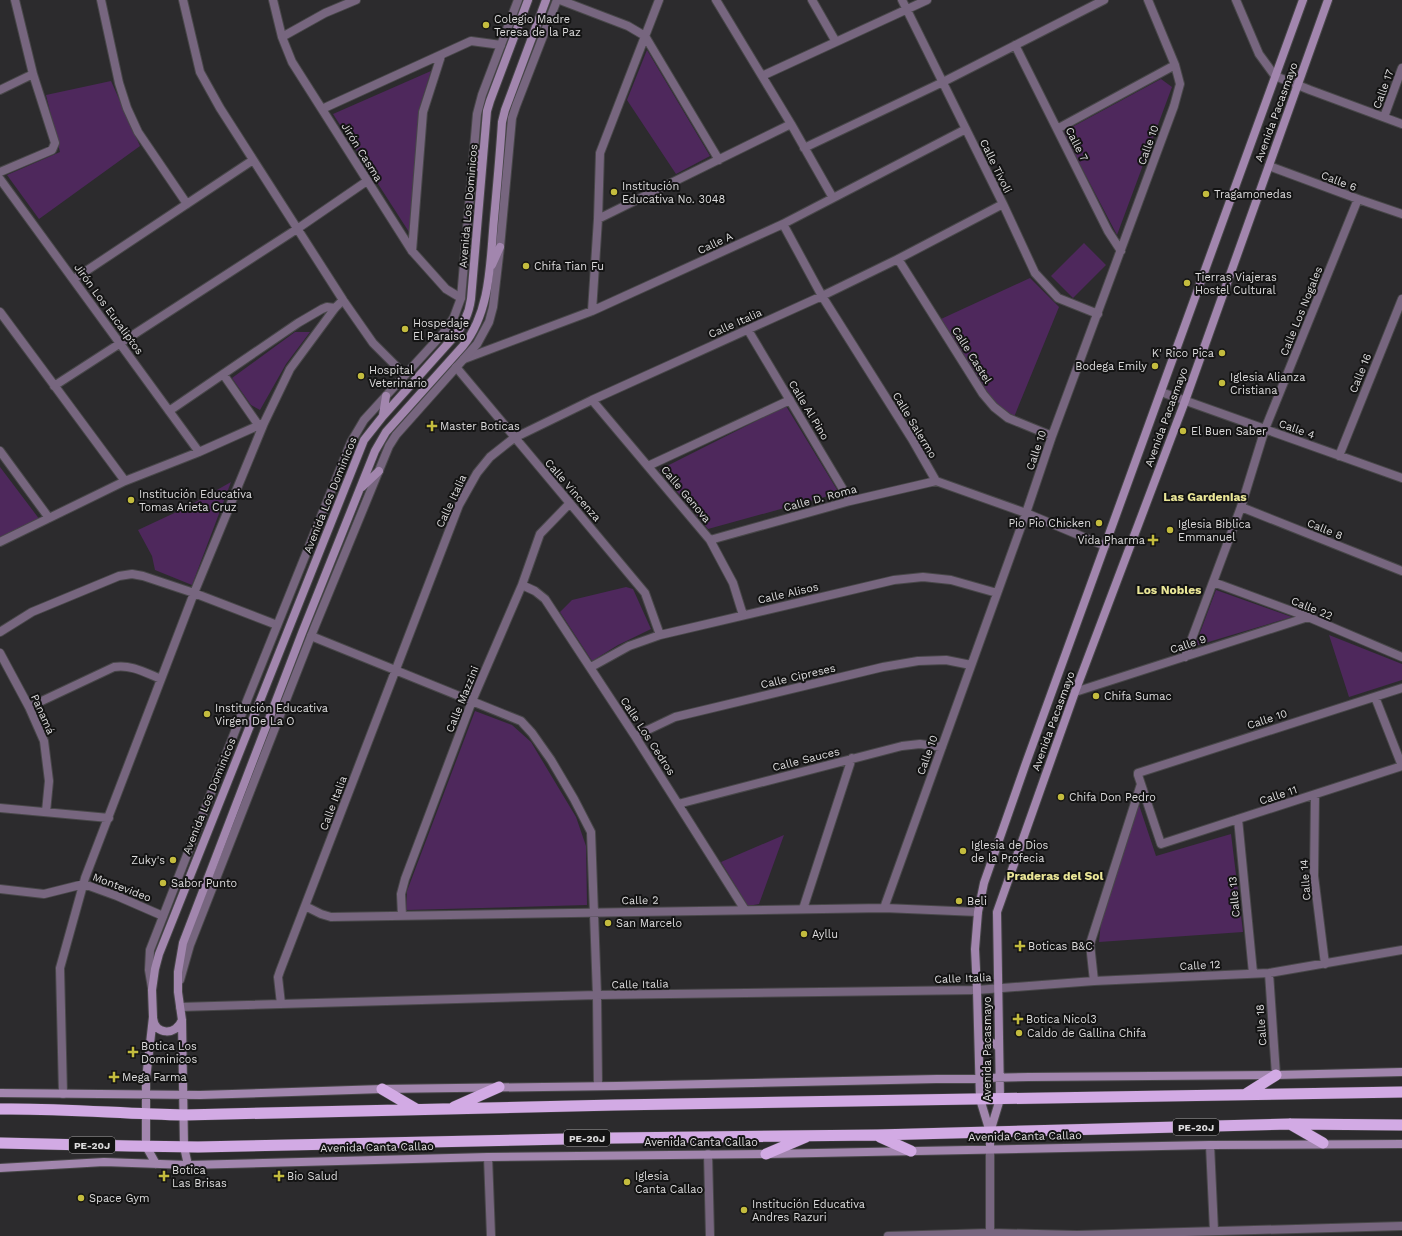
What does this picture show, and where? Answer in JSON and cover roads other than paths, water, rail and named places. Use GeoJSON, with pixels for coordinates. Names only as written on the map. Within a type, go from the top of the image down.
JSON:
{"type":"FeatureCollection","features":[{"type":"Feature","properties":{"kind":"highway"},"geometry":{"type":"LineString","coordinates":[[1245,1094],[1276,1075]]}},
{"type":"Feature","properties":{"kind":"highway"},"geometry":{"type":"LineString","coordinates":[[448,1109],[499,1087]]}},
{"type":"Feature","properties":{"kind":"highway"},"geometry":{"type":"LineString","coordinates":[[382,1089],[417,1110]]}},
{"type":"Feature","properties":{"kind":"highway"},"geometry":{"type":"LineString","coordinates":[[0,1109],[63,1109],[184,1115],[1402,1092]]}},
{"type":"Feature","properties":{"kind":"highway"},"geometry":{"type":"LineString","coordinates":[[1290,1124],[1323,1144]]}},
{"type":"Feature","properties":{"kind":"highway","name":"Avenida Canta Callao"},"geometry":{"type":"LineString","coordinates":[[0,1143],[184,1147],[810,1135],[877,1136],[1290,1124],[1402,1125]]}},
{"type":"Feature","properties":{"kind":"highway"},"geometry":{"type":"LineString","coordinates":[[766,1154],[810,1135]]}},
{"type":"Feature","properties":{"kind":"highway"},"geometry":{"type":"LineString","coordinates":[[877,1136],[911,1151]]}},
{"type":"Feature","properties":{"kind":"main road","name":"Avenida Los Dominicos"},"geometry":{"type":"LineString","coordinates":[[156,1164],[146,1146],[146,1078],[153,1017],[152,990],[155,969],[161,947],[366,435],[452,339],[461,327],[467,315],[471,299],[489,105],[528,0]]}},
{"type":"Feature","properties":{"kind":"main road"},"geometry":{"type":"LineString","coordinates":[[188,1165],[184,1147],[182,1020],[178,984],[179,963],[183,943],[302,633],[375,451],[383,437],[463,346],[472,334],[478,322],[483,309],[490,269],[503,116],[506,104],[546,0]]}},
{"type":"Feature","properties":{"kind":"main road","name":"Avenida Pacasmayo"},"geometry":{"type":"LineString","coordinates":[[990,1132],[980,1099],[977,990],[974,949],[978,912],[984,883],[1018,785],[1162,392],[1303,0]]}},
{"type":"Feature","properties":{"kind":"main road","name":"Avenida Pacasmayo"},"geometry":{"type":"LineString","coordinates":[[990,1132],[1000,1099],[997,912],[1074,692],[1185,401],[1328,0]]}},
{"type":"Feature","properties":{"kind":"main road"},"geometry":{"type":"LineString","coordinates":[[475,149],[482,173]]}},
{"type":"Feature","properties":{"kind":"main road"},"geometry":{"type":"LineString","coordinates":[[490,269],[500,247]]}},
{"type":"Feature","properties":{"kind":"main road"},"geometry":{"type":"LineString","coordinates":[[383,416],[386,396]]}},
{"type":"Feature","properties":{"kind":"main road"},"geometry":{"type":"LineString","coordinates":[[359,491],[379,471]]}},
{"type":"Feature","properties":{"kind":"main road"},"geometry":{"type":"LineString","coordinates":[[153,1017],[153,1021],[157,1028],[168,1032],[176,1030],[182,1020]]}},
{"type":"Feature","properties":{"kind":"main road"},"geometry":{"type":"LineString","coordinates":[[979,1050],[980,1047],[987,1043],[994,1043],[999,1048]]}},
{"type":"Feature","properties":{"kind":"main road"},"geometry":{"type":"LineString","coordinates":[[0,1093],[184,1095],[382,1089],[1402,1072]]}},
{"type":"Feature","properties":{"kind":"main road"},"geometry":{"type":"LineString","coordinates":[[990,1132],[990,1149]]}},
{"type":"Feature","properties":{"kind":"main road","name":"Avenida Canta Callao"},"geometry":{"type":"LineString","coordinates":[[0,1168],[104,1162],[188,1165],[488,1157],[766,1154],[1210,1145],[1402,1144]]}},
{"type":"Feature","properties":{"kind":"street"},"geometry":{"type":"LineString","coordinates":[[0,172],[52,150],[54,147],[54,137],[33,74],[16,0]]}},
{"type":"Feature","properties":{"kind":"street"},"geometry":{"type":"LineString","coordinates":[[101,0],[119,83],[127,108],[138,132],[187,204]]}},
{"type":"Feature","properties":{"kind":"street"},"geometry":{"type":"LineString","coordinates":[[183,0],[200,72],[220,108],[343,300],[373,343],[405,374]]}},
{"type":"Feature","properties":{"kind":"street","name":"Jirón Casma"},"geometry":{"type":"LineString","coordinates":[[274,0],[282,37],[292,62],[322,110],[412,251],[446,289],[461,298]]}},
{"type":"Feature","properties":{"kind":"street"},"geometry":{"type":"LineString","coordinates":[[282,37],[325,13],[356,0]]}},
{"type":"Feature","properties":{"kind":"street","name":"Avenida Los Dominicos"},"geometry":{"type":"LineString","coordinates":[[152,990],[148,962],[150,950],[277,625],[351,442],[364,420],[446,330],[454,317],[461,298],[477,114],[480,101],[518,0]]}},
{"type":"Feature","properties":{"kind":"street"},"geometry":{"type":"LineString","coordinates":[[178,984],[190,945],[311,636],[392,440],[478,344],[489,322],[493,307],[500,247],[512,118],[557,0]]}},
{"type":"Feature","properties":{"kind":"street"},"geometry":{"type":"LineString","coordinates":[[560,0],[628,26],[645,36],[718,160]]}},
{"type":"Feature","properties":{"kind":"street"},"geometry":{"type":"LineString","coordinates":[[592,311],[598,219],[600,153],[659,0]]}},
{"type":"Feature","properties":{"kind":"street"},"geometry":{"type":"LineString","coordinates":[[716,0],[791,124],[833,198]]}},
{"type":"Feature","properties":{"kind":"street"},"geometry":{"type":"LineString","coordinates":[[812,0],[836,42]]}},
{"type":"Feature","properties":{"kind":"street","name":"Calle Tivoli"},"geometry":{"type":"LineString","coordinates":[[902,0],[1003,204],[1035,273],[1058,298],[1098,314]]}},
{"type":"Feature","properties":{"kind":"street"},"geometry":{"type":"LineString","coordinates":[[762,76],[928,0]]}},
{"type":"Feature","properties":{"kind":"street"},"geometry":{"type":"LineString","coordinates":[[804,148],[942,82],[1104,0]]}},
{"type":"Feature","properties":{"kind":"street","name":"Calle 10"},"geometry":{"type":"LineString","coordinates":[[884,908],[1026,513],[1052,436],[1174,106],[1180,84],[1175,65],[1148,0]]}},
{"type":"Feature","properties":{"kind":"street"},"geometry":{"type":"LineString","coordinates":[[1236,0],[1260,54],[1275,76],[1402,124]]}},
{"type":"Feature","properties":{"kind":"street"},"geometry":{"type":"LineString","coordinates":[[322,110],[471,42],[501,45]]}},
{"type":"Feature","properties":{"kind":"street","name":"Calle 7"},"geometry":{"type":"LineString","coordinates":[[1015,45],[1108,231],[1121,251]]}},
{"type":"Feature","properties":{"kind":"street"},"geometry":{"type":"LineString","coordinates":[[412,251],[422,112],[441,56]]}},
{"type":"Feature","properties":{"kind":"street"},"geometry":{"type":"LineString","coordinates":[[1057,129],[1175,65]]}},
{"type":"Feature","properties":{"kind":"street","name":"Calle 17"},"geometry":{"type":"LineString","coordinates":[[1384,117],[1402,68]]}},
{"type":"Feature","properties":{"kind":"street"},"geometry":{"type":"LineString","coordinates":[[0,90],[33,74]]}},
{"type":"Feature","properties":{"kind":"street"},"geometry":{"type":"LineString","coordinates":[[598,219],[791,124]]}},
{"type":"Feature","properties":{"kind":"street","name":"Calle A"},"geometry":{"type":"LineString","coordinates":[[464,359],[592,311],[783,224],[966,129]]}},
{"type":"Feature","properties":{"kind":"street"},"geometry":{"type":"LineString","coordinates":[[74,279],[253,160]]}},
{"type":"Feature","properties":{"kind":"street","name":"Calle 6"},"geometry":{"type":"LineString","coordinates":[[1269,166],[1358,200],[1402,214]]}},
{"type":"Feature","properties":{"kind":"street","name":"Jirón Los Eucaliptos"},"geometry":{"type":"LineString","coordinates":[[0,179],[199,452]]}},
{"type":"Feature","properties":{"kind":"street"},"geometry":{"type":"LineString","coordinates":[[54,386],[297,230],[367,181]]}},
{"type":"Feature","properties":{"kind":"street","name":"Calle Los Nogales"},"geometry":{"type":"LineString","coordinates":[[1185,657],[1241,507],[1265,429],[1358,200]]}},
{"type":"Feature","properties":{"kind":"street","name":"Calle Italia"},"geometry":{"type":"LineString","coordinates":[[281,1004],[278,977],[280,971],[395,670],[459,505],[477,473],[490,457],[514,438],[592,400],[822,296],[898,259],[1003,204]]}},
{"type":"Feature","properties":{"kind":"street","name":"Calle Salermo"},"geometry":{"type":"LineString","coordinates":[[783,224],[822,296],[912,439],[936,481]]}},
{"type":"Feature","properties":{"kind":"street","name":"Calle Castel"},"geometry":{"type":"LineString","coordinates":[[898,259],[983,394],[994,407],[1008,418],[1052,436]]}},
{"type":"Feature","properties":{"kind":"street","name":"Calle 16"},"geometry":{"type":"LineString","coordinates":[[1339,456],[1402,299]]}},
{"type":"Feature","properties":{"kind":"street"},"geometry":{"type":"LineString","coordinates":[[63,1094],[60,968],[84,884],[194,593],[262,425],[290,369],[335,308],[343,300]]}},
{"type":"Feature","properties":{"kind":"street"},"geometry":{"type":"LineString","coordinates":[[170,411],[319,310],[327,307],[335,308]]}},
{"type":"Feature","properties":{"kind":"street"},"geometry":{"type":"LineString","coordinates":[[0,312],[125,481]]}},
{"type":"Feature","properties":{"kind":"street","name":"Calle Al Pino"},"geometry":{"type":"LineString","coordinates":[[748,330],[850,501]]}},
{"type":"Feature","properties":{"kind":"street","name":"Calle Vincenza"},"geometry":{"type":"LineString","coordinates":[[456,367],[645,593],[660,635]]}},
{"type":"Feature","properties":{"kind":"street"},"geometry":{"type":"LineString","coordinates":[[223,374],[262,425]]}},
{"type":"Feature","properties":{"kind":"street","name":"Calle 4"},"geometry":{"type":"LineString","coordinates":[[1162,392],[1402,478]]}},
{"type":"Feature","properties":{"kind":"street","name":"Calle Genova"},"geometry":{"type":"LineString","coordinates":[[592,400],[710,540],[733,583],[743,615]]}},
{"type":"Feature","properties":{"kind":"street"},"geometry":{"type":"LineString","coordinates":[[648,466],[790,400]]}},
{"type":"Feature","properties":{"kind":"street"},"geometry":{"type":"LineString","coordinates":[[0,542],[125,481],[262,425]]}},
{"type":"Feature","properties":{"kind":"street"},"geometry":{"type":"LineString","coordinates":[[0,451],[49,518]]}},
{"type":"Feature","properties":{"kind":"street"},"geometry":{"type":"LineString","coordinates":[[936,481],[1026,513],[1105,546]]}},
{"type":"Feature","properties":{"kind":"street","name":"Calle D. Roma"},"geometry":{"type":"LineString","coordinates":[[710,540],[850,501],[936,481]]}},
{"type":"Feature","properties":{"kind":"street","name":"Calle Mazzini"},"geometry":{"type":"LineString","coordinates":[[402,916],[401,894],[405,879],[472,702],[522,585],[540,534],[570,503]]}},
{"type":"Feature","properties":{"kind":"street","name":"Calle 8"},"geometry":{"type":"LineString","coordinates":[[1241,507],[1402,571]]}},
{"type":"Feature","properties":{"kind":"street"},"geometry":{"type":"LineString","coordinates":[[0,632],[32,612],[119,576],[132,574],[143,576],[194,593],[277,625]]}},
{"type":"Feature","properties":{"kind":"street","name":"Calle Alisos"},"geometry":{"type":"LineString","coordinates":[[591,667],[629,646],[660,635],[901,579],[923,577],[951,580],[997,593]]}},
{"type":"Feature","properties":{"kind":"street","name":"Calle 22"},"geometry":{"type":"LineString","coordinates":[[1213,582],[1308,617],[1402,657]]}},
{"type":"Feature","properties":{"kind":"street","name":"Calle Los Cedros"},"geometry":{"type":"LineString","coordinates":[[522,585],[535,591],[545,599],[591,667],[745,910]]}},
{"type":"Feature","properties":{"kind":"street","name":"Calle 9"},"geometry":{"type":"LineString","coordinates":[[1074,692],[1308,617]]}},
{"type":"Feature","properties":{"kind":"street"},"geometry":{"type":"LineString","coordinates":[[311,636],[521,721],[532,733],[574,799],[591,832],[597,995],[598,1086]]}},
{"type":"Feature","properties":{"kind":"street","name":"Panamá"},"geometry":{"type":"LineString","coordinates":[[0,653],[30,707],[44,741],[49,781],[46,812]]}},
{"type":"Feature","properties":{"kind":"street","name":"Calle Cipreses"},"geometry":{"type":"LineString","coordinates":[[635,736],[675,717],[883,667],[918,661],[946,660],[971,665]]}},
{"type":"Feature","properties":{"kind":"street"},"geometry":{"type":"LineString","coordinates":[[30,707],[114,667],[121,666],[136,669],[161,679]]}},
{"type":"Feature","properties":{"kind":"street","name":"Calle 10"},"geometry":{"type":"LineString","coordinates":[[1140,784],[1138,774],[1140,772],[1402,688]]}},
{"type":"Feature","properties":{"kind":"street"},"geometry":{"type":"LineString","coordinates":[[1375,697],[1402,766]]}},
{"type":"Feature","properties":{"kind":"street","name":"Calle Sauces"},"geometry":{"type":"LineString","coordinates":[[678,804],[902,746],[920,744],[942,747]]}},
{"type":"Feature","properties":{"kind":"street"},"geometry":{"type":"LineString","coordinates":[[803,909],[852,758]]}},
{"type":"Feature","properties":{"kind":"street","name":"Calle 11"},"geometry":{"type":"LineString","coordinates":[[1140,784],[1161,844],[1402,766]]}},
{"type":"Feature","properties":{"kind":"street"},"geometry":{"type":"LineString","coordinates":[[1094,981],[1090,944],[1140,784]]}},
{"type":"Feature","properties":{"kind":"street","name":"Calle 14"},"geometry":{"type":"LineString","coordinates":[[1315,795],[1314,876],[1325,964]]}},
{"type":"Feature","properties":{"kind":"street"},"geometry":{"type":"LineString","coordinates":[[0,808],[109,818]]}},
{"type":"Feature","properties":{"kind":"street","name":"Calle 13"},"geometry":{"type":"LineString","coordinates":[[1238,819],[1253,973]]}},
{"type":"Feature","properties":{"kind":"street","name":"Montevideo"},"geometry":{"type":"LineString","coordinates":[[0,889],[44,894],[84,884],[117,896],[163,916]]}},
{"type":"Feature","properties":{"kind":"street","name":"Calle 2"},"geometry":{"type":"LineString","coordinates":[[305,906],[331,917],[884,908],[978,912]]}},
{"type":"Feature","properties":{"kind":"street","name":"Calle 12"},"geometry":{"type":"LineString","coordinates":[[998,988],[1094,981],[1269,972],[1325,964],[1402,950]]}},
{"type":"Feature","properties":{"kind":"street","name":"Calle 18"},"geometry":{"type":"LineString","coordinates":[[1269,972],[1276,1075]]}},
{"type":"Feature","properties":{"kind":"street","name":"Calle Italia"},"geometry":{"type":"LineString","coordinates":[[180,1007],[597,995],[977,990],[998,988]]}},
{"type":"Feature","properties":{"kind":"street"},"geometry":{"type":"LineString","coordinates":[[1210,1145],[1214,1232]]}},
{"type":"Feature","properties":{"kind":"street"},"geometry":{"type":"LineString","coordinates":[[990,1149],[990,1235]]}},
{"type":"Feature","properties":{"kind":"street"},"geometry":{"type":"LineString","coordinates":[[708,1154],[710,1236]]}},
{"type":"Feature","properties":{"kind":"street"},"geometry":{"type":"LineString","coordinates":[[488,1157],[491,1236]]}},
{"type":"Feature","properties":{"kind":"street"},"geometry":{"type":"LineString","coordinates":[[888,1236],[1077,1236],[1402,1226]]}},
{"type":"Feature","properties":{"kind":"street"},"geometry":{"type":"LineString","coordinates":[[1364,1236],[1368,1227]]}},
{"type":"Feature","properties":{"kind":"place","name":"Colegio Madre Teresa de la Paz"},"geometry":{"type":"Point","coordinates":[486,25]}},
{"type":"Feature","properties":{"kind":"place","name":"Institución Educativa No. 3048"},"geometry":{"type":"Point","coordinates":[614,192]}},
{"type":"Feature","properties":{"kind":"place","name":"Tragamonedas"},"geometry":{"type":"Point","coordinates":[1206,194]}},
{"type":"Feature","properties":{"kind":"place","name":"Chifa Tian Fu"},"geometry":{"type":"Point","coordinates":[526,266]}},
{"type":"Feature","properties":{"kind":"place","name":"Tierras Viajeras Hostel Cultural"},"geometry":{"type":"Point","coordinates":[1187,283]}},
{"type":"Feature","properties":{"kind":"place","name":"Hospedaje El Paraiso"},"geometry":{"type":"Point","coordinates":[405,329]}},
{"type":"Feature","properties":{"kind":"place","name":"K' Rico Pica"},"geometry":{"type":"Point","coordinates":[1222,353]}},
{"type":"Feature","properties":{"kind":"place","name":"Bodega Emily"},"geometry":{"type":"Point","coordinates":[1155,366]}},
{"type":"Feature","properties":{"kind":"place","name":"Hospital Veterinario"},"geometry":{"type":"Point","coordinates":[361,376]}},
{"type":"Feature","properties":{"kind":"place","name":"Iglesia Alianza Cristiana"},"geometry":{"type":"Point","coordinates":[1222,383]}},
{"type":"Feature","properties":{"kind":"place","name":"Master Boticas"},"geometry":{"type":"Point","coordinates":[432,426]}},
{"type":"Feature","properties":{"kind":"place","name":"El Buen Saber"},"geometry":{"type":"Point","coordinates":[1183,431]}},
{"type":"Feature","properties":{"kind":"place","name":"Institución Educativa Tomas Arieta Cruz"},"geometry":{"type":"Point","coordinates":[131,500]}},
{"type":"Feature","properties":{"kind":"place","name":"Pio Pio Chicken"},"geometry":{"type":"Point","coordinates":[1099,523]}},
{"type":"Feature","properties":{"kind":"place","name":"Iglesia Biblica Emmanuel"},"geometry":{"type":"Point","coordinates":[1170,530]}},
{"type":"Feature","properties":{"kind":"place","name":"Vida Pharma"},"geometry":{"type":"Point","coordinates":[1153,540]}},
{"type":"Feature","properties":{"kind":"place","name":"Chifa Sumac"},"geometry":{"type":"Point","coordinates":[1096,696]}},
{"type":"Feature","properties":{"kind":"place","name":"Institución Educativa Virgen De La O"},"geometry":{"type":"Point","coordinates":[207,714]}},
{"type":"Feature","properties":{"kind":"place","name":"Chifa Don Pedro"},"geometry":{"type":"Point","coordinates":[1061,797]}},
{"type":"Feature","properties":{"kind":"place","name":"Iglesia de Dios de la Profecia"},"geometry":{"type":"Point","coordinates":[963,851]}},
{"type":"Feature","properties":{"kind":"place","name":"Zuky's"},"geometry":{"type":"Point","coordinates":[173,860]}},
{"type":"Feature","properties":{"kind":"place","name":"Sabor Punto"},"geometry":{"type":"Point","coordinates":[163,883]}},
{"type":"Feature","properties":{"kind":"place","name":"Beli"},"geometry":{"type":"Point","coordinates":[959,901]}},
{"type":"Feature","properties":{"kind":"place","name":"San Marcelo"},"geometry":{"type":"Point","coordinates":[608,923]}},
{"type":"Feature","properties":{"kind":"place","name":"Ayllu"},"geometry":{"type":"Point","coordinates":[804,934]}},
{"type":"Feature","properties":{"kind":"place","name":"Boticas B&C"},"geometry":{"type":"Point","coordinates":[1020,946]}},
{"type":"Feature","properties":{"kind":"place","name":"Botica Nicol3"},"geometry":{"type":"Point","coordinates":[1018,1019]}},
{"type":"Feature","properties":{"kind":"place","name":"Caldo de Gallina Chifa"},"geometry":{"type":"Point","coordinates":[1019,1033]}},
{"type":"Feature","properties":{"kind":"place","name":"Botica Los Dominicos"},"geometry":{"type":"Point","coordinates":[133,1052]}},
{"type":"Feature","properties":{"kind":"place","name":"Mega Farma"},"geometry":{"type":"Point","coordinates":[114,1077]}},
{"type":"Feature","properties":{"kind":"place","name":"Botica Las Brisas"},"geometry":{"type":"Point","coordinates":[164,1176]}},
{"type":"Feature","properties":{"kind":"place","name":"Bio Salud"},"geometry":{"type":"Point","coordinates":[279,1176]}},
{"type":"Feature","properties":{"kind":"place","name":"Iglesia Canta Callao"},"geometry":{"type":"Point","coordinates":[627,1182]}},
{"type":"Feature","properties":{"kind":"place","name":"Space Gym"},"geometry":{"type":"Point","coordinates":[81,1198]}},
{"type":"Feature","properties":{"kind":"place","name":"Institución Educativa Andres Razuri"},"geometry":{"type":"Point","coordinates":[744,1210]}},
{"type":"Feature","properties":{"kind":"district","name":"Las Gardenias"},"geometry":{"type":"Point","coordinates":[1205,497]}},
{"type":"Feature","properties":{"kind":"district","name":"Los Nobles"},"geometry":{"type":"Point","coordinates":[1169,590]}},
{"type":"Feature","properties":{"kind":"district","name":"Praderas del Sol"},"geometry":{"type":"Point","coordinates":[1055,876]}}]}
